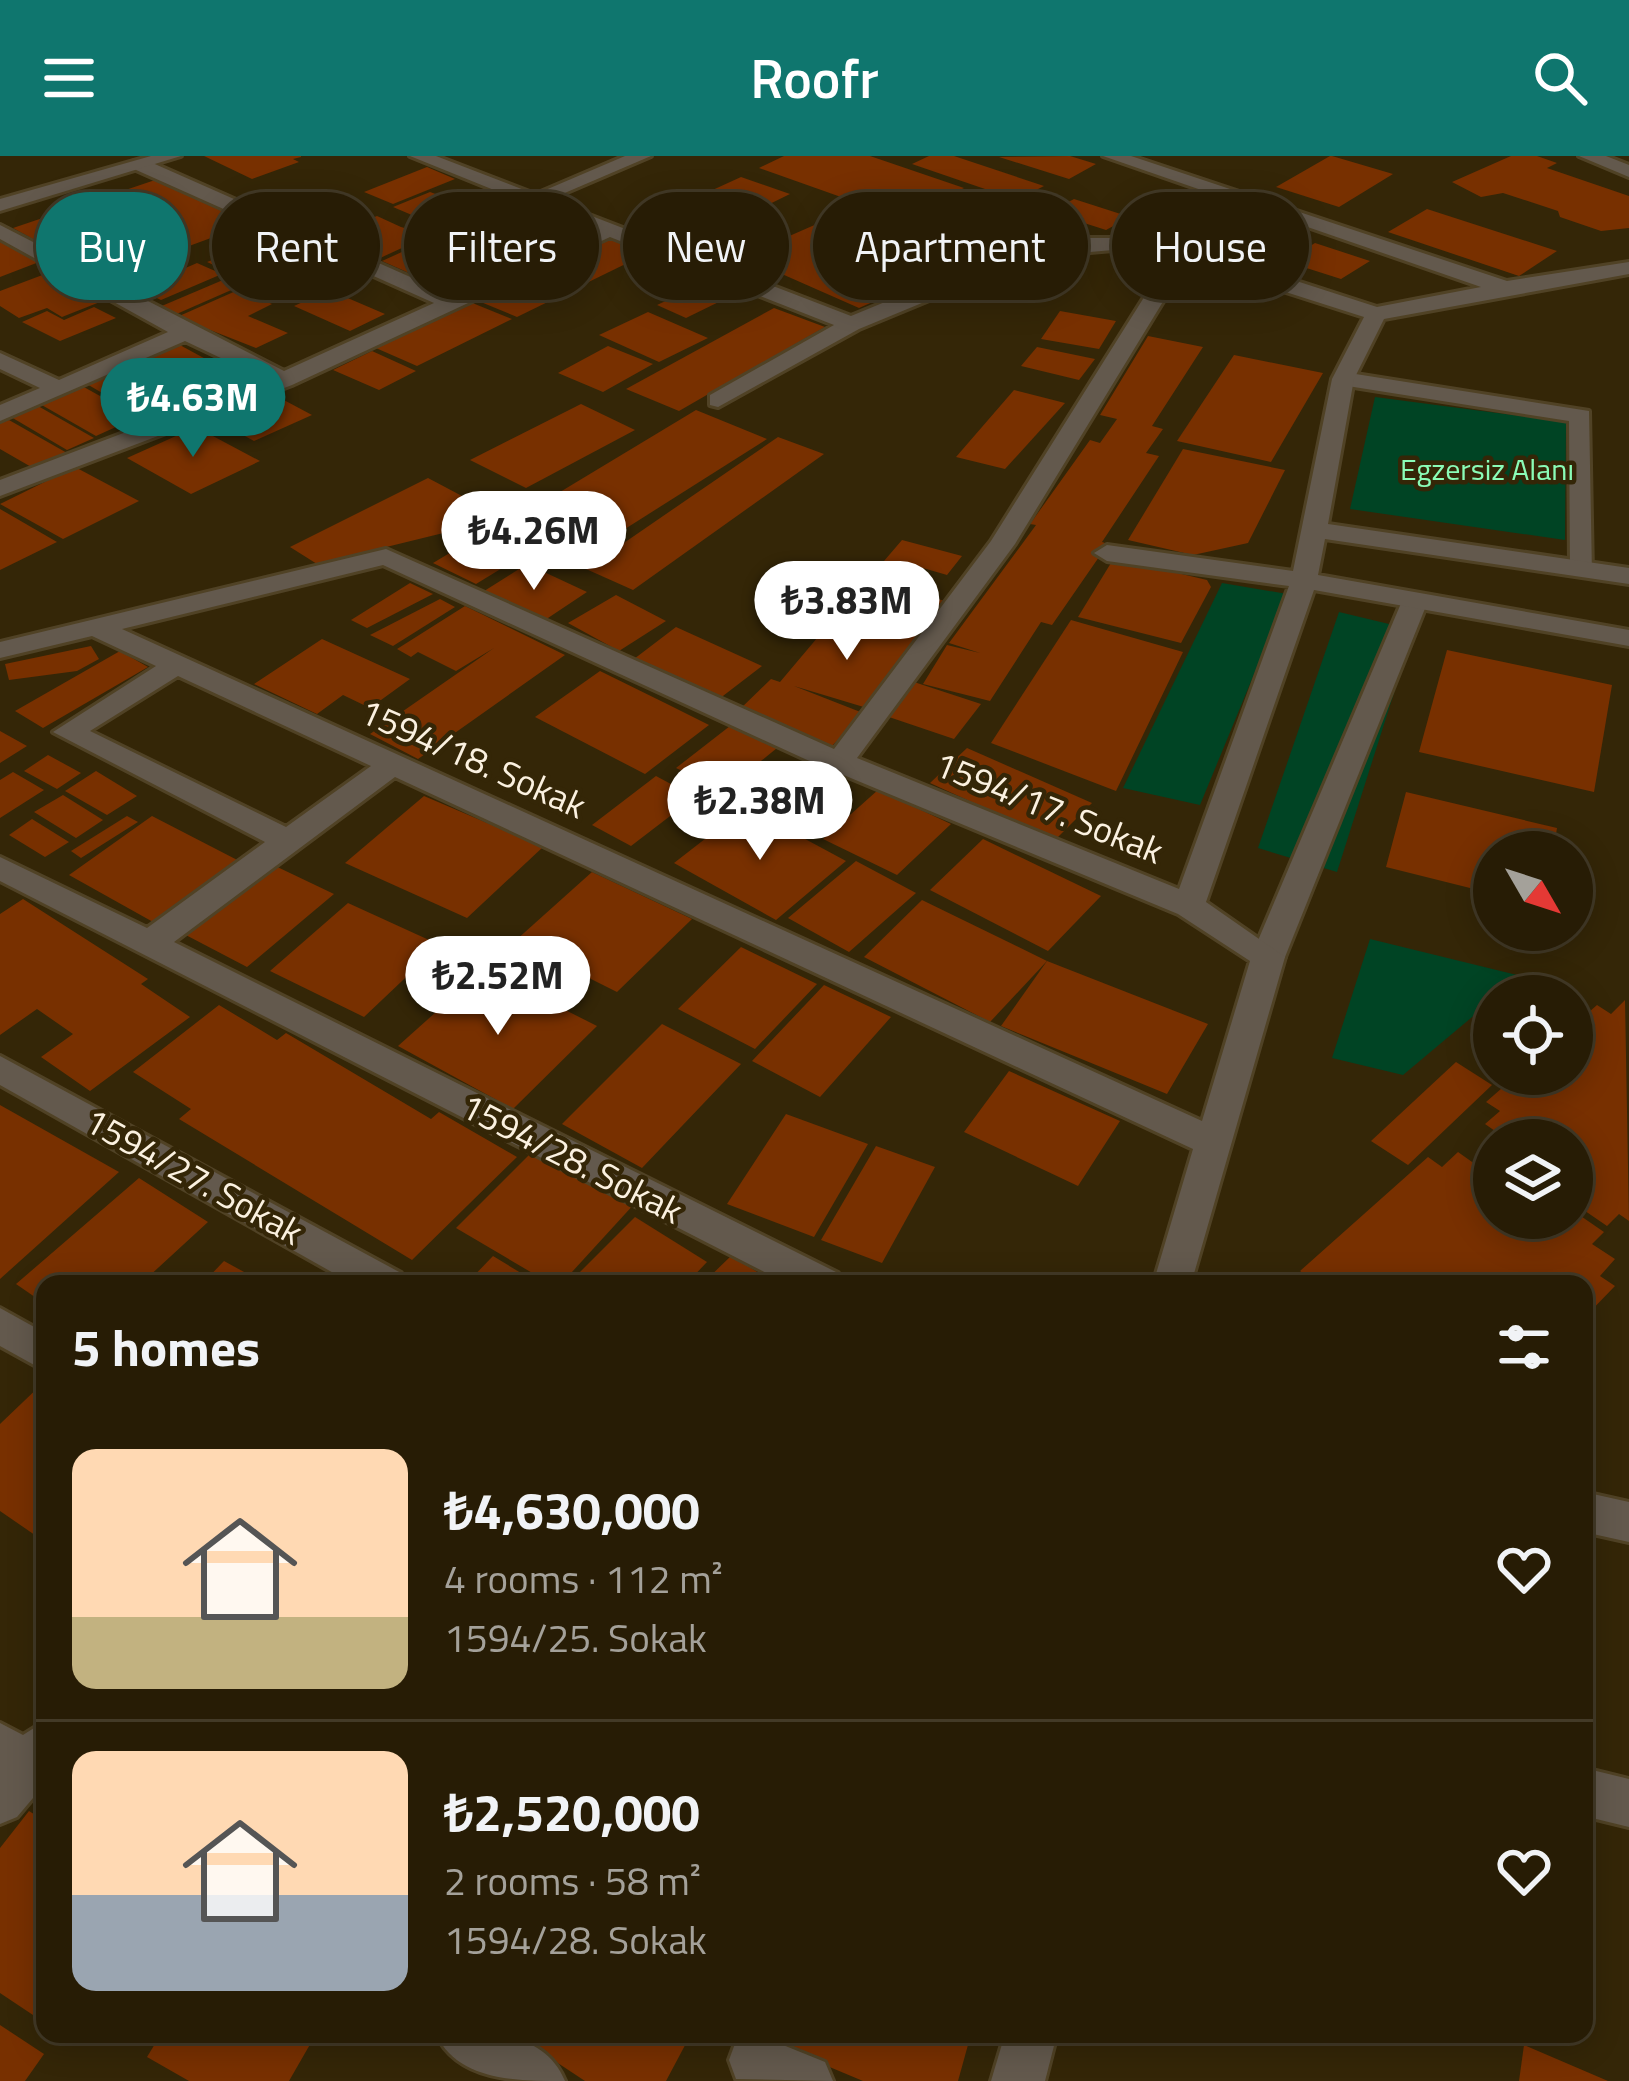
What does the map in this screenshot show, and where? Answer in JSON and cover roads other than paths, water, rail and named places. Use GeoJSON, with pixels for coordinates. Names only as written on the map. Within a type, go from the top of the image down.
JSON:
{"type":"FeatureCollection","features":[{"type":"Feature","properties":{"kind":"street"},"geometry":{"type":"LineString","coordinates":[[0,205],[172,156]]}},
{"type":"Feature","properties":{"kind":"street"},"geometry":{"type":"LineString","coordinates":[[419,156],[511,192]]}},
{"type":"Feature","properties":{"kind":"street"},"geometry":{"type":"LineString","coordinates":[[552,192],[642,156]]}},
{"type":"Feature","properties":{"kind":"street"},"geometry":{"type":"LineString","coordinates":[[1112,156],[1506,288]]}},
{"type":"Feature","properties":{"kind":"street"},"geometry":{"type":"LineString","coordinates":[[1160,172],[1190,156]]}},
{"type":"Feature","properties":{"kind":"street"},"geometry":{"type":"LineString","coordinates":[[1588,156],[1629,171]]}},
{"type":"Feature","properties":{"kind":"street"},"geometry":{"type":"LineString","coordinates":[[141,165],[447,301]]}},
{"type":"Feature","properties":{"kind":"street"},"geometry":{"type":"LineString","coordinates":[[599,226],[851,324]]}},
{"type":"Feature","properties":{"kind":"street"},"geometry":{"type":"LineString","coordinates":[[0,489],[284,380],[447,301],[610,230]]}},
{"type":"Feature","properties":{"kind":"street"},"geometry":{"type":"LineString","coordinates":[[0,231],[185,333],[284,380]]}},
{"type":"Feature","properties":{"kind":"street"},"geometry":{"type":"LineString","coordinates":[[718,400],[851,324],[1030,251],[1112,247]]}},
{"type":"Feature","properties":{"kind":"street"},"geometry":{"type":"LineString","coordinates":[[1309,292],[1376,314],[1629,268]]}},
{"type":"Feature","properties":{"kind":"street"},"geometry":{"type":"LineString","coordinates":[[839,762],[1002,544],[1154,300]]}},
{"type":"Feature","properties":{"kind":"street"},"geometry":{"type":"LineString","coordinates":[[1189,907],[1304,580],[1318,530],[1343,379],[1376,314]]}},
{"type":"Feature","properties":{"kind":"street"},"geometry":{"type":"LineString","coordinates":[[0,414],[185,333]]}},
{"type":"Feature","properties":{"kind":"street"},"geometry":{"type":"LineString","coordinates":[[0,360],[58,388]]}},
{"type":"Feature","properties":{"kind":"street"},"geometry":{"type":"LineString","coordinates":[[1343,379],[1581,416],[1583,568]]}},
{"type":"Feature","properties":{"kind":"street"},"geometry":{"type":"LineString","coordinates":[[1318,530],[1629,576]]}},
{"type":"Feature","properties":{"kind":"street"},"geometry":{"type":"LineString","coordinates":[[1107,553],[1304,580],[1629,638]]}},
{"type":"Feature","properties":{"kind":"street","name":"1594/17. Sokak"},"geometry":{"type":"LineString","coordinates":[[0,650],[386,557],[839,762],[1189,907],[1268,957]]}},
{"type":"Feature","properties":{"kind":"street"},"geometry":{"type":"LineString","coordinates":[[1175,1275],[1268,957],[1415,601]]}},
{"type":"Feature","properties":{"kind":"street","name":"1594/18. Sokak"},"geometry":{"type":"LineString","coordinates":[[93,626],[1212,1142]]}},
{"type":"Feature","properties":{"kind":"street"},"geometry":{"type":"LineString","coordinates":[[177,665],[68,732],[288,841]]}},
{"type":"Feature","properties":{"kind":"street"},"geometry":{"type":"LineString","coordinates":[[147,945],[391,765]]}},
{"type":"Feature","properties":{"kind":"street","name":"1594/28. Sokak"},"geometry":{"type":"LineString","coordinates":[[0,868],[806,1275]]}},
{"type":"Feature","properties":{"kind":"street","name":"1594/27. Sokak"},"geometry":{"type":"LineString","coordinates":[[0,1069],[371,1275]]}},
{"type":"Feature","properties":{"kind":"street"},"geometry":{"type":"LineString","coordinates":[[0,1325],[36,1348]]}},
{"type":"Feature","properties":{"kind":"street"},"geometry":{"type":"LineString","coordinates":[[1593,1514],[1629,1522]]}},
{"type":"Feature","properties":{"kind":"street"},"geometry":{"type":"LineString","coordinates":[[1593,1794],[1629,1803]]}},
{"type":"Feature","properties":{"kind":"street"},"geometry":{"type":"LineString","coordinates":[[477,2043],[538,2081]]}},
{"type":"Feature","properties":{"kind":"street"},"geometry":{"type":"LineString","coordinates":[[1018,2081],[1029,2043]]}},
{"type":"Feature","properties":{"kind":"street"},"geometry":{"type":"LineString","coordinates":[[755,2058],[806,2081]]}},
{"type":"Feature","properties":{"kind":"park label","name":"Egzersiz Alanı"},"geometry":{"type":"Point","coordinates":[1487,470]}}]}
